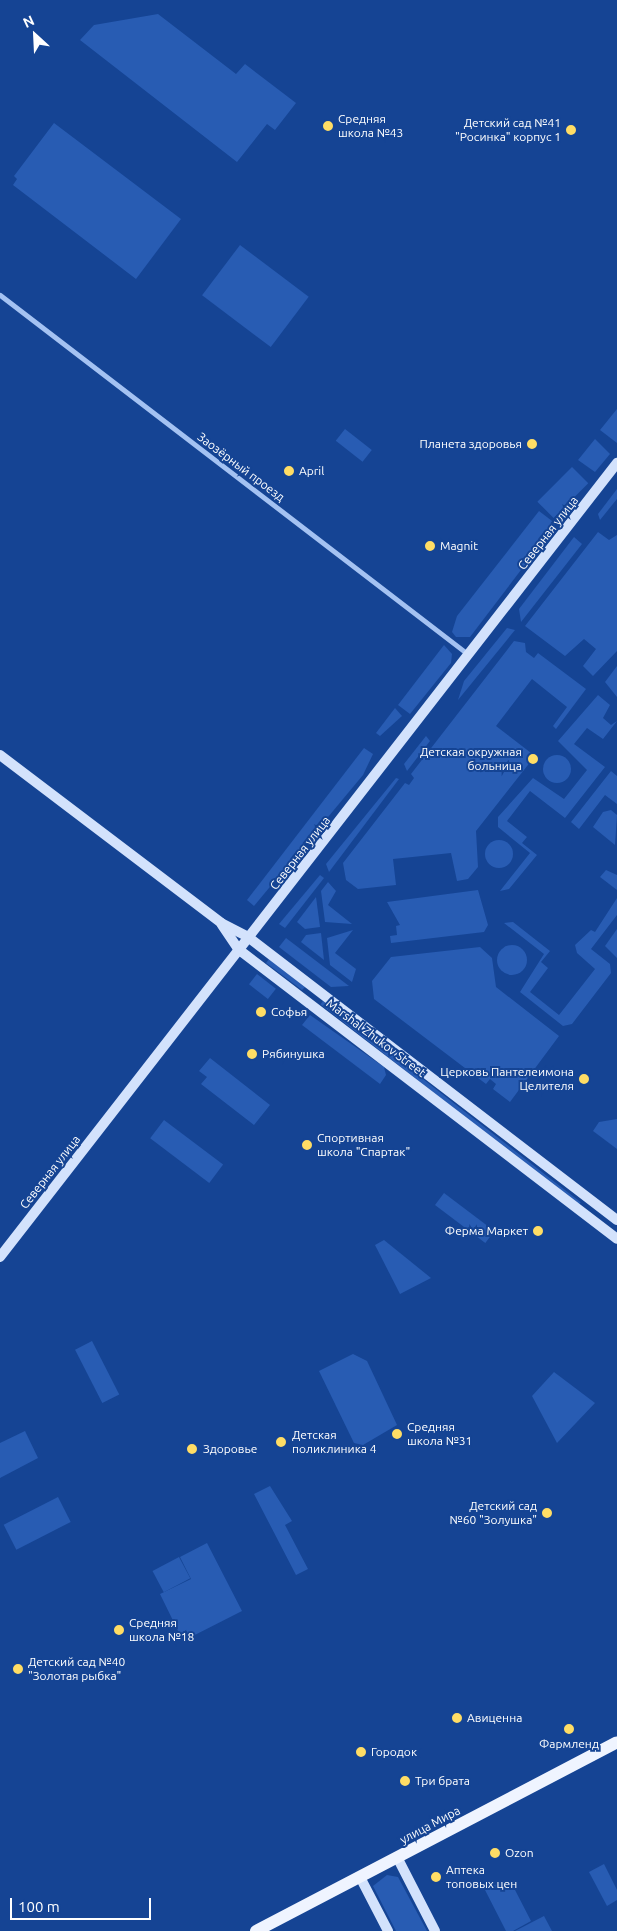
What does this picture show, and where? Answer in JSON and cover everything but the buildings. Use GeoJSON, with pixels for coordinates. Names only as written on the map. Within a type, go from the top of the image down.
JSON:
{"type":"FeatureCollection","features":[{"type":"Feature","properties":{"kind":"main road","name":"Северная улица"},"geometry":{"type":"LineString","coordinates":[[0,1257],[617,463]]}},
{"type":"Feature","properties":{"kind":"main road","name":"Marshal Zhukov Street"},"geometry":{"type":"LineString","coordinates":[[0,755],[221,923],[248,937],[617,1220]]}},
{"type":"Feature","properties":{"kind":"main road","name":"Marshal Zhukov Street"},"geometry":{"type":"LineString","coordinates":[[221,923],[238,949],[617,1239]]}},
{"type":"Feature","properties":{"kind":"main road"},"geometry":{"type":"LineString","coordinates":[[306,1000],[315,988]]}},
{"type":"Feature","properties":{"kind":"main road","name":"улица Мира"},"geometry":{"type":"LineString","coordinates":[[256,1931],[617,1742]]}},
{"type":"Feature","properties":{"kind":"main road"},"geometry":{"type":"LineString","coordinates":[[397,1857],[435,1931]]}},
{"type":"Feature","properties":{"kind":"main road"},"geometry":{"type":"LineString","coordinates":[[360,1877],[388,1931]]}},
{"type":"Feature","properties":{"kind":"street","name":"Заозёрный проезд"},"geometry":{"type":"LineString","coordinates":[[0,295],[469,655]]}},
{"type":"Feature","properties":{"kind":"shaded area"},"geometry":{"type":"Polygon","coordinates":[[[158,14],[236,74],[245,64],[296,103],[275,130],[267,124],[237,162],[80,40],[94,25],[158,14]]]}},
{"type":"Feature","properties":{"kind":"shaded area"},"geometry":{"type":"Polygon","coordinates":[[[54,123],[181,219],[136,279],[13,185],[17,179],[14,176],[54,123]]]}},
{"type":"Feature","properties":{"kind":"shaded area"},"geometry":{"type":"Polygon","coordinates":[[[240,245],[309,297],[271,347],[202,295],[240,245]]]}},
{"type":"Feature","properties":{"kind":"shaded area"},"geometry":{"type":"Polygon","coordinates":[[[617,409],[617,443],[600,430],[617,409]]]}},
{"type":"Feature","properties":{"kind":"shaded area"},"geometry":{"type":"Polygon","coordinates":[[[345,429],[372,450],[363,462],[336,441],[345,429]]]}},
{"type":"Feature","properties":{"kind":"shaded area"},"geometry":{"type":"Polygon","coordinates":[[[595,439],[610,454],[595,472],[578,460],[595,439]]]}},
{"type":"Feature","properties":{"kind":"shaded area"},"geometry":{"type":"Polygon","coordinates":[[[572,467],[588,483],[554,518],[537,502],[572,467]]]}},
{"type":"Feature","properties":{"kind":"shaded area"},"geometry":{"type":"Polygon","coordinates":[[[617,489],[617,499],[600,520],[598,514],[617,489]]]}},
{"type":"Feature","properties":{"kind":"shaded area"},"geometry":{"type":"Polygon","coordinates":[[[539,511],[556,524],[470,637],[456,637],[452,632],[457,616],[539,511]]]}},
{"type":"Feature","properties":{"kind":"shaded area"},"geometry":{"type":"Polygon","coordinates":[[[598,532],[609,540],[617,535],[617,651],[593,676],[583,666],[596,649],[584,639],[565,656],[525,626],[598,532]]]}},
{"type":"Feature","properties":{"kind":"shaded area"},"geometry":{"type":"Polygon","coordinates":[[[574,537],[582,544],[521,622],[519,609],[574,537]]]}},
{"type":"Feature","properties":{"kind":"shaded area"},"geometry":{"type":"Polygon","coordinates":[[[507,628],[515,630],[458,700],[464,681],[507,628]]]}},
{"type":"Feature","properties":{"kind":"shaded area"},"geometry":{"type":"Polygon","coordinates":[[[514,641],[525,643],[526,652],[534,658],[538,653],[586,689],[556,729],[553,726],[567,707],[532,679],[496,726],[535,756],[476,831],[478,867],[468,879],[457,881],[451,853],[393,859],[396,885],[358,889],[346,880],[343,863],[405,783],[409,785],[414,778],[411,774],[514,641]]]}},
{"type":"Feature","properties":{"kind":"shaded area"},"geometry":{"type":"Polygon","coordinates":[[[444,645],[452,654],[451,663],[410,714],[398,705],[444,645]]]}},
{"type":"Feature","properties":{"kind":"shaded area"},"geometry":{"type":"Polygon","coordinates":[[[617,666],[617,697],[605,682],[617,666]]]}},
{"type":"Feature","properties":{"kind":"shaded area"},"geometry":{"type":"Polygon","coordinates":[[[598,695],[610,705],[603,718],[611,725],[617,721],[603,739],[587,728],[574,744],[605,767],[565,818],[530,791],[507,821],[527,837],[522,843],[537,855],[509,889],[500,891],[530,853],[498,827],[498,817],[533,778],[564,799],[587,770],[558,741],[598,695]]]}},
{"type":"Feature","properties":{"kind":"shaded area"},"geometry":{"type":"Polygon","coordinates":[[[395,708],[402,716],[380,736],[376,733],[395,708]]]}},
{"type":"Feature","properties":{"kind":"shaded area"},"geometry":{"type":"Polygon","coordinates":[[[426,736],[430,741],[407,771],[404,764],[426,736]]]}},
{"type":"Feature","properties":{"kind":"shaded area"},"geometry":{"type":"Polygon","coordinates":[[[364,748],[373,754],[363,775],[254,906],[247,900],[364,748]]]}},
{"type":"Feature","properties":{"kind":"shaded area"},"geometry":{"type":"Polygon","coordinates":[[[557,755],[567,759],[571,769],[567,779],[557,783],[547,779],[543,769],[547,759],[557,755]]]}},
{"type":"Feature","properties":{"kind":"shaded area"},"geometry":{"type":"Polygon","coordinates":[[[611,771],[617,776],[617,804],[605,795],[579,829],[571,822],[611,771]]]}},
{"type":"Feature","properties":{"kind":"shaded area"},"geometry":{"type":"Polygon","coordinates":[[[396,778],[399,779],[329,872],[326,864],[396,778]]]}},
{"type":"Feature","properties":{"kind":"shaded area"},"geometry":{"type":"Polygon","coordinates":[[[611,810],[617,815],[615,845],[593,827],[603,812],[611,810]]]}},
{"type":"Feature","properties":{"kind":"shaded area"},"geometry":{"type":"Polygon","coordinates":[[[499,840],[509,844],[513,854],[509,864],[499,868],[489,864],[485,854],[489,844],[499,840]]]}},
{"type":"Feature","properties":{"kind":"shaded area"},"geometry":{"type":"Polygon","coordinates":[[[606,870],[617,875],[617,890],[600,877],[606,870]]]}},
{"type":"Feature","properties":{"kind":"shaded area"},"geometry":{"type":"Polygon","coordinates":[[[320,875],[324,878],[285,928],[279,924],[320,875]]]}},
{"type":"Feature","properties":{"kind":"shaded area"},"geometry":{"type":"Polygon","coordinates":[[[328,882],[336,891],[328,905],[352,924],[325,922],[321,891],[328,882]]]}},
{"type":"Feature","properties":{"kind":"shaded area"},"geometry":{"type":"Polygon","coordinates":[[[478,890],[488,925],[484,932],[391,943],[390,936],[397,935],[396,926],[400,925],[387,902],[478,890]]]}},
{"type":"Feature","properties":{"kind":"shaded area"},"geometry":{"type":"Polygon","coordinates":[[[316,897],[320,927],[305,929],[297,922],[316,897]]]}},
{"type":"Feature","properties":{"kind":"shaded area"},"geometry":{"type":"Polygon","coordinates":[[[617,898],[617,915],[591,949],[610,964],[611,973],[572,1024],[563,1026],[520,992],[544,954],[504,923],[513,922],[550,951],[541,962],[548,968],[530,992],[559,1015],[595,969],[577,953],[575,945],[591,930],[595,932],[617,898]]]}},
{"type":"Feature","properties":{"kind":"shaded area"},"geometry":{"type":"Polygon","coordinates":[[[617,929],[617,958],[605,946],[617,929]]]}},
{"type":"Feature","properties":{"kind":"shaded area"},"geometry":{"type":"Polygon","coordinates":[[[353,930],[335,953],[356,969],[352,982],[330,965],[327,938],[353,930]]]}},
{"type":"Feature","properties":{"kind":"shaded area"},"geometry":{"type":"Polygon","coordinates":[[[321,933],[324,960],[301,942],[306,935],[321,933]]]}},
{"type":"Feature","properties":{"kind":"shaded area"},"geometry":{"type":"Polygon","coordinates":[[[286,938],[349,986],[331,987],[279,947],[286,938]]]}},
{"type":"Feature","properties":{"kind":"shaded area"},"geometry":{"type":"Polygon","coordinates":[[[512,945],[522,950],[527,960],[522,970],[512,975],[502,970],[497,960],[502,950],[512,945]]]}},
{"type":"Feature","properties":{"kind":"shaded area"},"geometry":{"type":"Polygon","coordinates":[[[480,947],[492,958],[496,987],[559,1036],[510,1102],[493,1089],[496,1084],[490,1079],[486,1084],[374,999],[372,981],[391,957],[480,947]]]}},
{"type":"Feature","properties":{"kind":"shaded area"},"geometry":{"type":"Polygon","coordinates":[[[269,959],[305,987],[302,990],[266,963],[269,959]]]}},
{"type":"Feature","properties":{"kind":"shaded area"},"geometry":{"type":"Polygon","coordinates":[[[257,974],[276,989],[268,999],[249,984],[257,974]]]}},
{"type":"Feature","properties":{"kind":"shaded area"},"geometry":{"type":"Polygon","coordinates":[[[323,1001],[581,1202],[578,1205],[321,1004],[323,1001]]]}},
{"type":"Feature","properties":{"kind":"shaded area"},"geometry":{"type":"Polygon","coordinates":[[[310,1015],[384,1067],[386,1075],[380,1084],[302,1025],[310,1015]]]}},
{"type":"Feature","properties":{"kind":"shaded area"},"geometry":{"type":"Polygon","coordinates":[[[210,1058],[270,1105],[254,1125],[201,1084],[207,1077],[199,1071],[210,1058]]]}},
{"type":"Feature","properties":{"kind":"shaded area"},"geometry":{"type":"Polygon","coordinates":[[[617,1119],[617,1149],[593,1131],[599,1122],[617,1119]]]}},
{"type":"Feature","properties":{"kind":"shaded area"},"geometry":{"type":"Polygon","coordinates":[[[164,1120],[223,1165],[209,1183],[150,1138],[164,1120]]]}},
{"type":"Feature","properties":{"kind":"shaded area"},"geometry":{"type":"Polygon","coordinates":[[[444,1193],[494,1231],[485,1243],[435,1205],[444,1193]]]}},
{"type":"Feature","properties":{"kind":"shaded area"},"geometry":{"type":"Polygon","coordinates":[[[384,1240],[431,1278],[400,1294],[375,1245],[384,1240]]]}},
{"type":"Feature","properties":{"kind":"shaded area"},"geometry":{"type":"Polygon","coordinates":[[[92,1341],[119,1394],[102,1403],[75,1350],[92,1341]]]}},
{"type":"Feature","properties":{"kind":"shaded area"},"geometry":{"type":"Polygon","coordinates":[[[353,1354],[367,1361],[397,1425],[363,1445],[354,1443],[319,1371],[353,1354]]]}},
{"type":"Feature","properties":{"kind":"shaded area"},"geometry":{"type":"Polygon","coordinates":[[[554,1372],[595,1403],[557,1443],[532,1396],[554,1372]]]}},
{"type":"Feature","properties":{"kind":"shaded area"},"geometry":{"type":"Polygon","coordinates":[[[25,1431],[38,1458],[0,1478],[0,1443],[25,1431]]]}},
{"type":"Feature","properties":{"kind":"shaded area"},"geometry":{"type":"Polygon","coordinates":[[[270,1486],[292,1521],[285,1525],[308,1569],[296,1575],[254,1494],[270,1486]]]}},
{"type":"Feature","properties":{"kind":"shaded area"},"geometry":{"type":"Polygon","coordinates":[[[58,1497],[71,1522],[16,1550],[4,1525],[58,1497]]]}},
{"type":"Feature","properties":{"kind":"shaded area"},"geometry":{"type":"Polygon","coordinates":[[[207,1543],[242,1611],[183,1641],[160,1594],[191,1579],[180,1557],[207,1543]]]}},
{"type":"Feature","properties":{"kind":"shaded area"},"geometry":{"type":"Polygon","coordinates":[[[179,1557],[190,1578],[164,1592],[153,1571],[179,1557]]]}},
{"type":"Feature","properties":{"kind":"shaded area"},"geometry":{"type":"Polygon","coordinates":[[[604,1864],[617,1890],[617,1900],[607,1906],[589,1872],[604,1864]]]}},
{"type":"Feature","properties":{"kind":"shaded area"},"geometry":{"type":"Polygon","coordinates":[[[387,1875],[398,1877],[427,1931],[396,1931],[373,1886],[387,1875]]]}},
{"type":"Feature","properties":{"kind":"shaded area"},"geometry":{"type":"Polygon","coordinates":[[[504,1880],[510,1890],[514,1888],[531,1921],[513,1931],[506,1931],[485,1890],[504,1880]]]}},
{"type":"Feature","properties":{"kind":"shaded area"},"geometry":{"type":"Polygon","coordinates":[[[544,1916],[552,1931],[515,1931],[544,1916]]]}},
{"type":"Feature","properties":{"kind":"place","name":"Средняя школа №43"},"geometry":{"type":"Point","coordinates":[328,126]}},
{"type":"Feature","properties":{"kind":"place","name":"Детский сад №41 \"Росинка\" корпус 1"},"geometry":{"type":"Point","coordinates":[571,130]}},
{"type":"Feature","properties":{"kind":"place","name":"Планета здоровья"},"geometry":{"type":"Point","coordinates":[532,444]}},
{"type":"Feature","properties":{"kind":"place","name":"April"},"geometry":{"type":"Point","coordinates":[289,471]}},
{"type":"Feature","properties":{"kind":"place","name":"Magnit"},"geometry":{"type":"Point","coordinates":[430,546]}},
{"type":"Feature","properties":{"kind":"place","name":"Детская окружная больница"},"geometry":{"type":"Point","coordinates":[533,759]}},
{"type":"Feature","properties":{"kind":"place","name":"Софья"},"geometry":{"type":"Point","coordinates":[261,1012]}},
{"type":"Feature","properties":{"kind":"place","name":"Рябинушка"},"geometry":{"type":"Point","coordinates":[252,1054]}},
{"type":"Feature","properties":{"kind":"place","name":"Церковь Пантелеимона Целителя"},"geometry":{"type":"Point","coordinates":[584,1079]}},
{"type":"Feature","properties":{"kind":"place","name":"Спортивная школа \"Спартак\""},"geometry":{"type":"Point","coordinates":[307,1145]}},
{"type":"Feature","properties":{"kind":"place","name":"Ферма Маркет"},"geometry":{"type":"Point","coordinates":[538,1231]}},
{"type":"Feature","properties":{"kind":"place","name":"Средняя школа №31"},"geometry":{"type":"Point","coordinates":[397,1434]}},
{"type":"Feature","properties":{"kind":"place","name":"Детская поликлиника 4"},"geometry":{"type":"Point","coordinates":[281,1442]}},
{"type":"Feature","properties":{"kind":"place","name":"Здоровье"},"geometry":{"type":"Point","coordinates":[192,1449]}},
{"type":"Feature","properties":{"kind":"place","name":"Детский сад №60 \"Золушка\""},"geometry":{"type":"Point","coordinates":[547,1513]}},
{"type":"Feature","properties":{"kind":"place","name":"Средняя школа №18"},"geometry":{"type":"Point","coordinates":[119,1630]}},
{"type":"Feature","properties":{"kind":"place","name":"Детский сад №40 \"Золотая рыбка\""},"geometry":{"type":"Point","coordinates":[18,1669]}},
{"type":"Feature","properties":{"kind":"place","name":"Авиценна"},"geometry":{"type":"Point","coordinates":[457,1718]}},
{"type":"Feature","properties":{"kind":"place","name":"Фармленд"},"geometry":{"type":"Point","coordinates":[569,1729]}},
{"type":"Feature","properties":{"kind":"place","name":"Городок"},"geometry":{"type":"Point","coordinates":[361,1752]}},
{"type":"Feature","properties":{"kind":"place","name":"Три брата"},"geometry":{"type":"Point","coordinates":[405,1781]}},
{"type":"Feature","properties":{"kind":"place","name":"Ozon"},"geometry":{"type":"Point","coordinates":[495,1853]}},
{"type":"Feature","properties":{"kind":"place","name":"Аптека топовых цен"},"geometry":{"type":"Point","coordinates":[436,1877]}}]}
